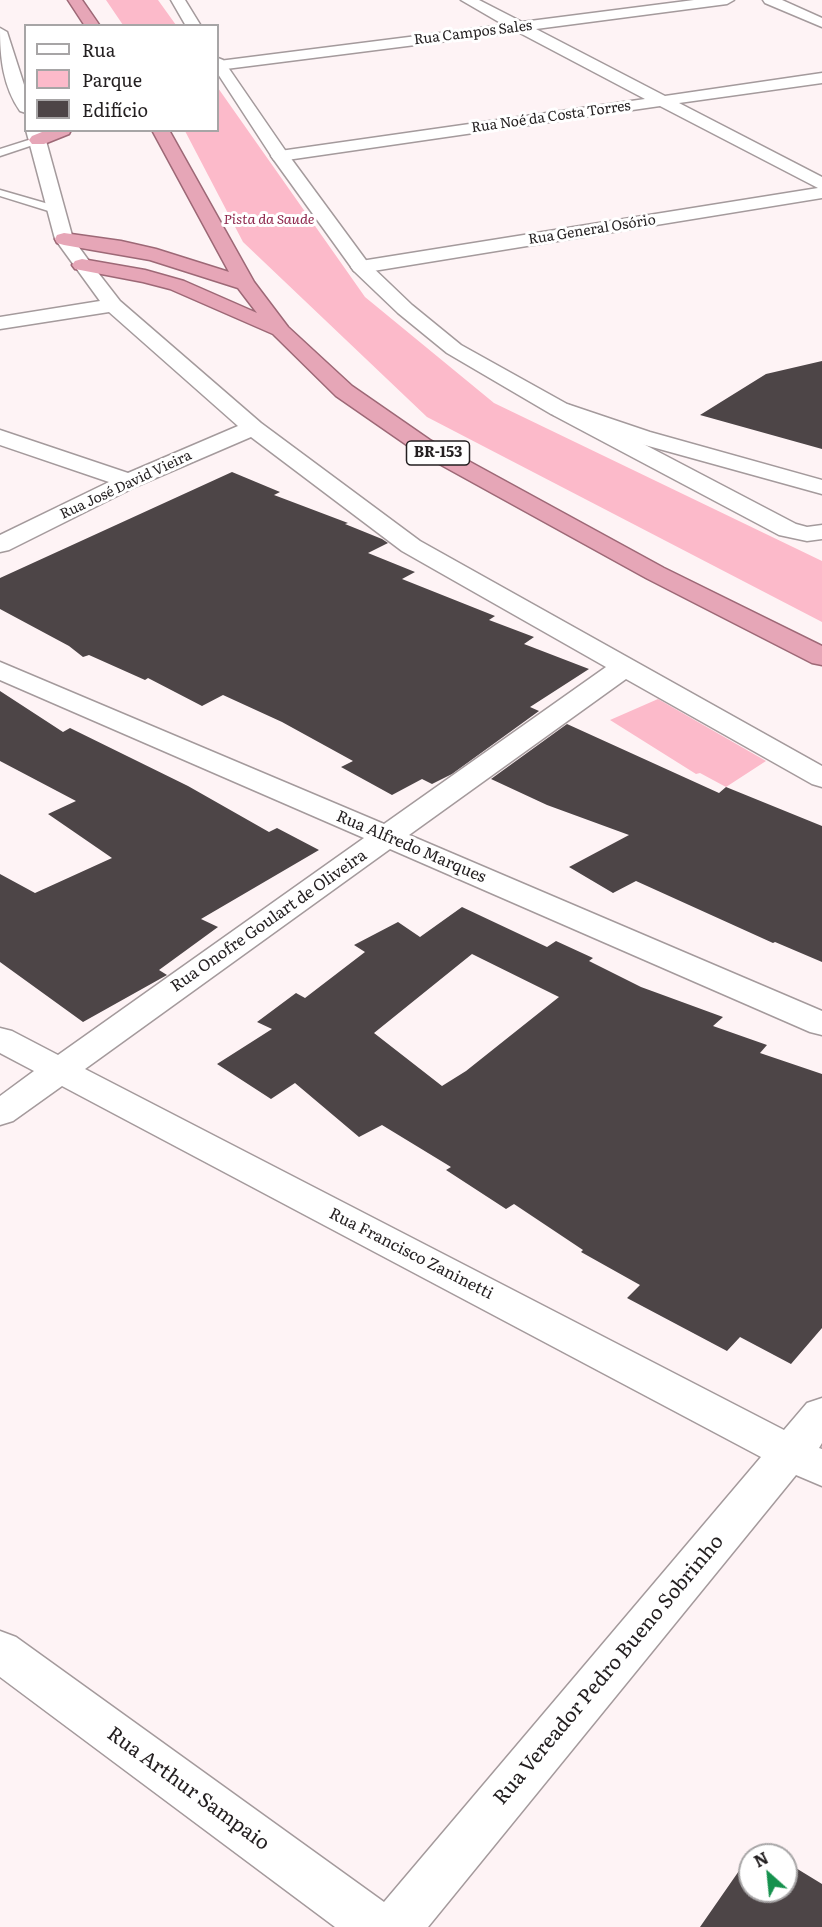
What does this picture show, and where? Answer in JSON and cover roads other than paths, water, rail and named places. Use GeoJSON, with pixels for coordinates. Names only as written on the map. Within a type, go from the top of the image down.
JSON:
{"type":"FeatureCollection","features":[{"type":"Feature","properties":{"kind":"highway"},"geometry":{"type":"LineString","coordinates":[[80,1],[92,24]]}},
{"type":"Feature","properties":{"kind":"highway"},"geometry":{"type":"LineString","coordinates":[[36,135],[52,132]]}},
{"type":"Feature","properties":{"kind":"highway","name":"BR-153"},"geometry":{"type":"LineString","coordinates":[[161,132],[245,284],[281,331],[344,391],[422,445],[655,573],[822,657]]}},
{"type":"Feature","properties":{"kind":"highway"},"geometry":{"type":"LineString","coordinates":[[64,239],[121,247],[156,255],[245,284]]}},
{"type":"Feature","properties":{"kind":"highway"},"geometry":{"type":"LineString","coordinates":[[82,265],[117,270],[177,285],[281,331]]}},
{"type":"Feature","properties":{"kind":"street"},"geometry":{"type":"LineString","coordinates":[[178,0],[193,24]]}},
{"type":"Feature","properties":{"kind":"street"},"geometry":{"type":"LineString","coordinates":[[468,0],[822,184]]}},
{"type":"Feature","properties":{"kind":"street","name":"Rua Campos Sales"},"geometry":{"type":"LineString","coordinates":[[219,65],[727,0]]}},
{"type":"Feature","properties":{"kind":"street"},"geometry":{"type":"LineString","coordinates":[[770,0],[822,23]]}},
{"type":"Feature","properties":{"kind":"street"},"geometry":{"type":"LineString","coordinates":[[0,32],[8,89],[24,106]]}},
{"type":"Feature","properties":{"kind":"street"},"geometry":{"type":"LineString","coordinates":[[219,66],[280,156],[361,267],[405,309],[454,349],[560,409],[788,530],[807,534],[822,532]]}},
{"type":"Feature","properties":{"kind":"street","name":"Rua Noé da Costa Torres"},"geometry":{"type":"LineString","coordinates":[[280,156],[822,78]]}},
{"type":"Feature","properties":{"kind":"street"},"geometry":{"type":"LineString","coordinates":[[36,135],[64,239],[82,265],[113,305],[253,428],[411,546],[822,778]]}},
{"type":"Feature","properties":{"kind":"street","name":"Rua General Osório"},"geometry":{"type":"LineString","coordinates":[[361,267],[822,194]]}},
{"type":"Feature","properties":{"kind":"street"},"geometry":{"type":"LineString","coordinates":[[0,323],[113,305]]}},
{"type":"Feature","properties":{"kind":"street"},"geometry":{"type":"LineString","coordinates":[[560,409],[642,437],[822,487]]}},
{"type":"Feature","properties":{"kind":"street","name":"Rua José David Vieira"},"geometry":{"type":"LineString","coordinates":[[0,545],[129,481],[253,428]]}},
{"type":"Feature","properties":{"kind":"street"},"geometry":{"type":"LineString","coordinates":[[0,437],[129,481]]}},
{"type":"Feature","properties":{"kind":"street","name":"Rua Onofre Goulart de Oliveira"},"geometry":{"type":"LineString","coordinates":[[0,1113],[626,666]]}},
{"type":"Feature","properties":{"kind":"street","name":"Rua Alfredo Marques"},"geometry":{"type":"LineString","coordinates":[[0,670],[822,1024]]}},
{"type":"Feature","properties":{"kind":"street","name":"Rua Francisco Zaninetti"},"geometry":{"type":"LineString","coordinates":[[0,1039],[806,1460]]}},
{"type":"Feature","properties":{"kind":"street","name":"Rua Vereador Pedro Bueno Sobrinho"},"geometry":{"type":"LineString","coordinates":[[396,1927],[806,1460],[822,1414]]}},
{"type":"Feature","properties":{"kind":"street","name":"Rua Arthur Sampaio"},"geometry":{"type":"LineString","coordinates":[[0,1651],[376,1927]]}},
{"type":"Feature","properties":{"kind":"lane"},"geometry":{"type":"LineString","coordinates":[[0,153],[36,135]]}},
{"type":"Feature","properties":{"kind":"lane"},"geometry":{"type":"LineString","coordinates":[[1,193],[55,209]]}},
{"type":"Feature","properties":{"kind":"park label","name":"Pista da Saude"},"geometry":{"type":"Point","coordinates":[269,220]}}]}
